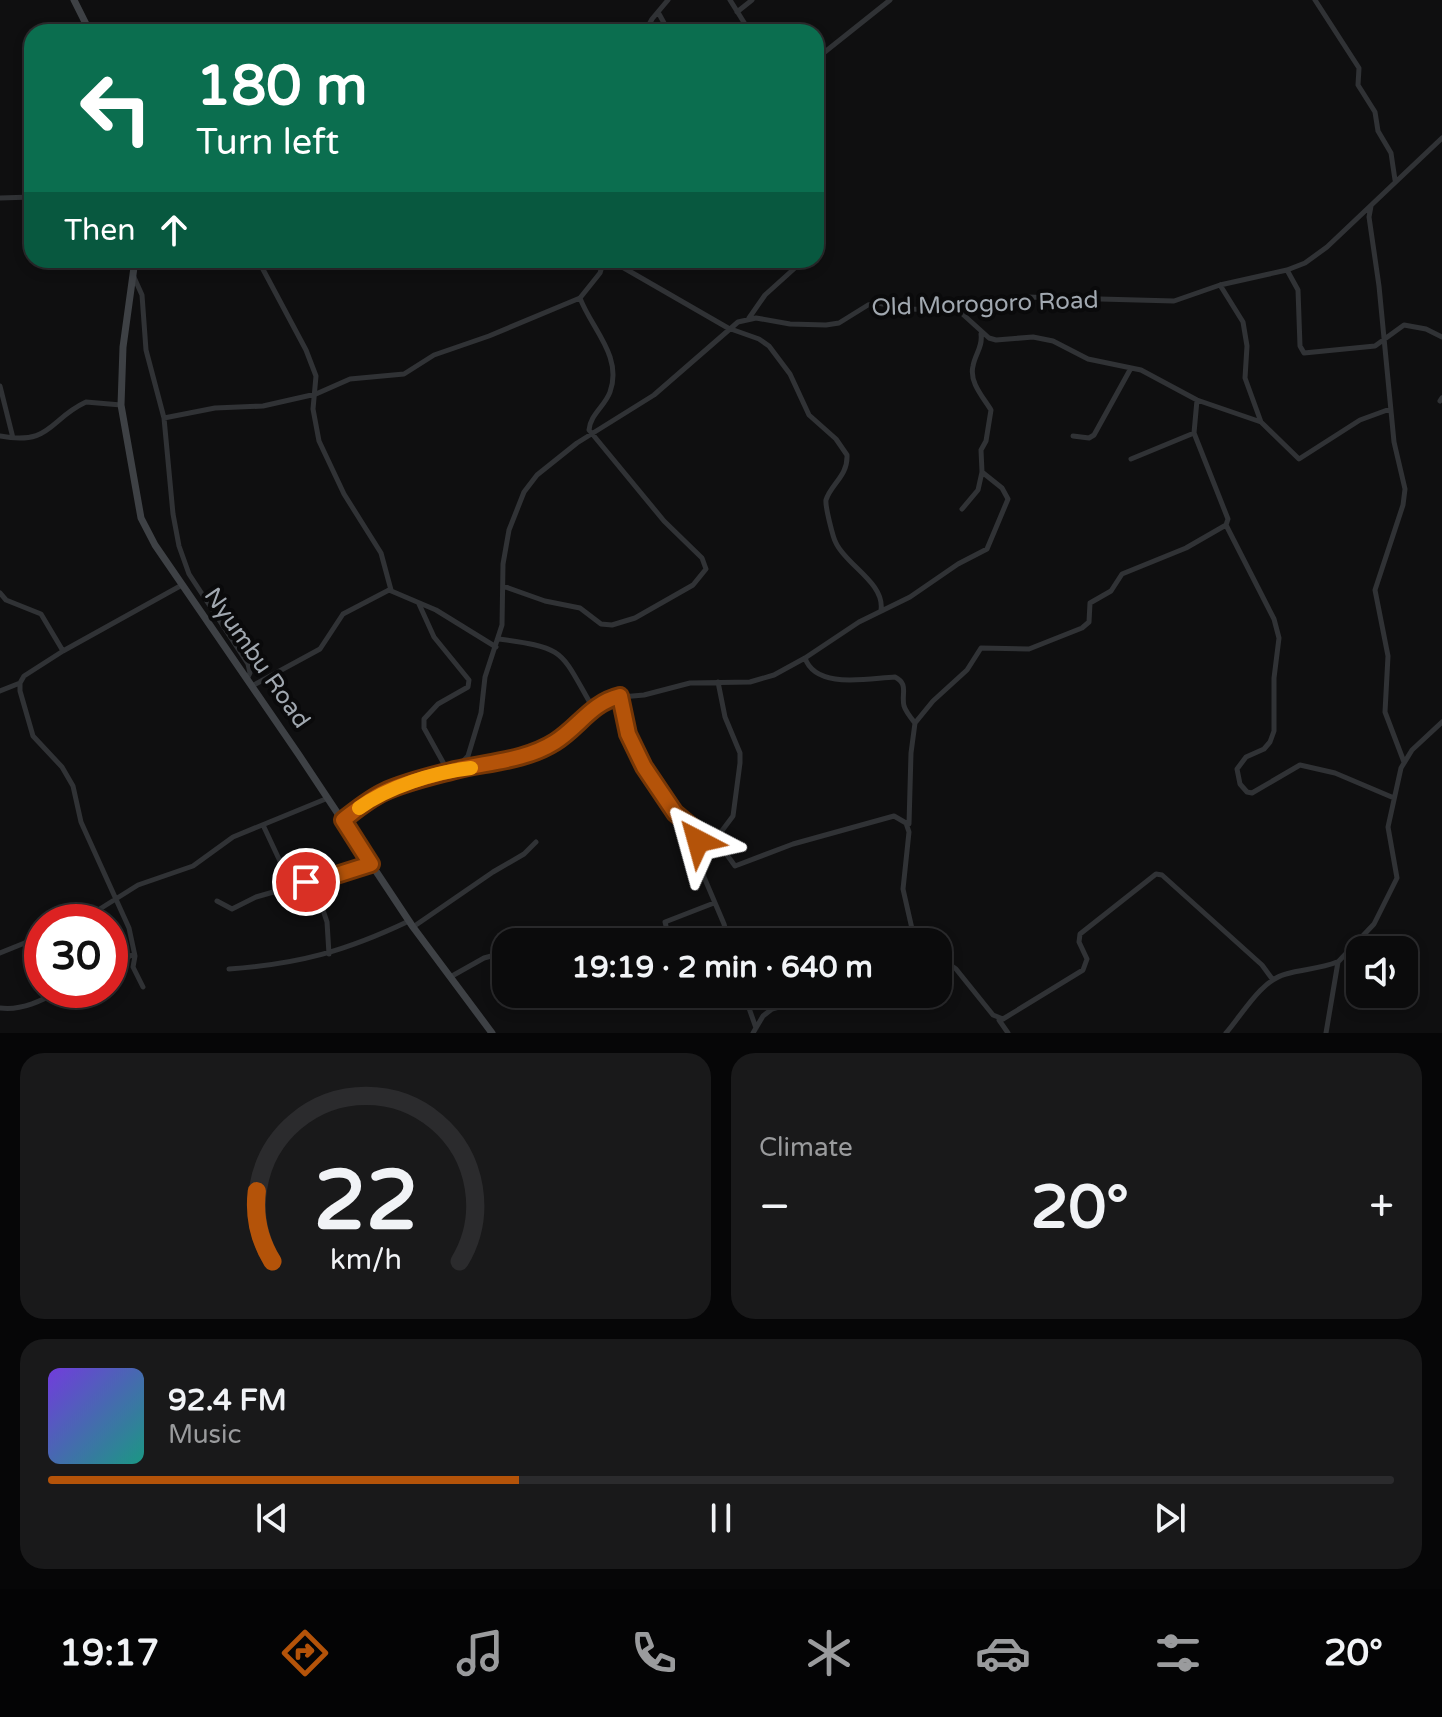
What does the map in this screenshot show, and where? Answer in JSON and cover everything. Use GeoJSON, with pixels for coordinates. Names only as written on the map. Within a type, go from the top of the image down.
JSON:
{"type":"FeatureCollection","features":[{"type":"Feature","properties":{"kind":"street"},"geometry":{"type":"LineString","coordinates":[[74,0],[86,24]]}},
{"type":"Feature","properties":{"kind":"street"},"geometry":{"type":"LineString","coordinates":[[650,24],[668,0]]}},
{"type":"Feature","properties":{"kind":"street"},"geometry":{"type":"LineString","coordinates":[[730,0],[745,24]]}},
{"type":"Feature","properties":{"kind":"street"},"geometry":{"type":"LineString","coordinates":[[737,12],[752,0]]}},
{"type":"Feature","properties":{"kind":"street"},"geometry":{"type":"LineString","coordinates":[[824,53],[890,0]]}},
{"type":"Feature","properties":{"kind":"street"},"geometry":{"type":"LineString","coordinates":[[1315,0],[1359,68],[1358,85],[1375,112],[1378,131],[1391,153],[1395,182]]}},
{"type":"Feature","properties":{"kind":"street"},"geometry":{"type":"LineString","coordinates":[[658,11],[665,24]]}},
{"type":"Feature","properties":{"kind":"street","name":"Old Morogoro Road"},"geometry":{"type":"LineString","coordinates":[[452,772],[468,756],[481,713],[482,689],[502,625],[503,564],[509,530],[524,492],[549,463],[654,395],[728,328],[749,319],[826,325],[839,323],[868,305],[878,303],[908,309],[957,309],[1026,297],[1174,301],[1220,285],[1287,270],[1313,257],[1442,138]]}},
{"type":"Feature","properties":{"kind":"street"},"geometry":{"type":"LineString","coordinates":[[0,198],[24,197]]}},
{"type":"Feature","properties":{"kind":"street"},"geometry":{"type":"LineString","coordinates":[[1371,205],[1369,217],[1379,286],[1390,409],[1405,496],[1376,582],[1375,596],[1388,656],[1385,712],[1404,762]]}},
{"type":"Feature","properties":{"kind":"street","name":"Nyumbu Road"},"geometry":{"type":"LineString","coordinates":[[134,268],[123,347],[121,405],[141,518],[155,545],[411,924],[492,1033]]}},
{"type":"Feature","properties":{"kind":"street"},"geometry":{"type":"LineString","coordinates":[[262,268],[306,350],[316,376],[313,409],[319,441],[344,494],[381,553],[391,590],[436,610],[496,647]]}},
{"type":"Feature","properties":{"kind":"street"},"geometry":{"type":"LineString","coordinates":[[164,418],[215,408],[263,406],[316,394],[350,379],[404,374],[434,355],[580,298],[596,279],[601,268]]}},
{"type":"Feature","properties":{"kind":"street"},"geometry":{"type":"LineString","coordinates":[[624,268],[728,328],[769,346],[790,374],[809,415],[836,439],[847,455],[845,467],[826,500],[827,510],[836,545],[874,589],[882,604],[881,610]]}},
{"type":"Feature","properties":{"kind":"street"},"geometry":{"type":"LineString","coordinates":[[749,319],[765,295],[795,268]]}},
{"type":"Feature","properties":{"kind":"street"},"geometry":{"type":"LineString","coordinates":[[1287,270],[1298,290],[1300,346],[1304,353],[1375,346],[1404,325],[1426,329],[1442,337]]}},
{"type":"Feature","properties":{"kind":"street"},"geometry":{"type":"LineString","coordinates":[[133,274],[142,295],[146,350],[164,418],[179,546],[189,574],[248,664],[250,682],[312,655],[327,640],[343,614],[391,590]]}},
{"type":"Feature","properties":{"kind":"street"},"geometry":{"type":"LineString","coordinates":[[1220,285],[1243,322],[1247,346],[1245,378],[1261,422]]}},
{"type":"Feature","properties":{"kind":"street"},"geometry":{"type":"LineString","coordinates":[[503,586],[545,601],[580,608],[606,626],[635,618],[693,585],[706,569],[702,558],[664,521],[591,434],[589,424],[610,394],[613,371],[605,343],[580,298]]}},
{"type":"Feature","properties":{"kind":"street"},"geometry":{"type":"LineString","coordinates":[[957,309],[981,333],[996,340],[1033,337],[1053,341],[1088,359],[1131,368],[1159,378],[1197,400],[1261,422],[1299,459],[1360,420],[1390,409]]}},
{"type":"Feature","properties":{"kind":"street"},"geometry":{"type":"LineString","coordinates":[[962,509],[978,490],[982,472],[981,450],[986,441],[991,410],[975,386],[972,373],[981,348],[981,333]]}},
{"type":"Feature","properties":{"kind":"street"},"geometry":{"type":"LineString","coordinates":[[1073,436],[1089,438],[1094,435],[1131,368]]}},
{"type":"Feature","properties":{"kind":"street"},"geometry":{"type":"LineString","coordinates":[[0,386],[13,438]]}},
{"type":"Feature","properties":{"kind":"street"},"geometry":{"type":"LineString","coordinates":[[912,928],[903,889],[915,723],[933,701],[967,670],[981,648],[1029,649],[1085,627],[1089,622],[1090,603],[1111,591],[1119,575],[1186,548],[1226,525],[1228,519],[1194,433],[1197,400]]}},
{"type":"Feature","properties":{"kind":"street"},"geometry":{"type":"LineString","coordinates":[[0,436],[37,436],[86,402],[121,405]]}},
{"type":"Feature","properties":{"kind":"street"},"geometry":{"type":"LineString","coordinates":[[1131,459],[1194,433]]}},
{"type":"Feature","properties":{"kind":"street"},"geometry":{"type":"LineString","coordinates":[[343,820],[386,791],[452,772],[507,761],[540,749],[555,742],[593,708],[620,696],[644,695],[690,683],[750,682],[774,675],[987,549],[1008,499],[1002,488],[982,472]]}},
{"type":"Feature","properties":{"kind":"street"},"geometry":{"type":"LineString","coordinates":[[1226,525],[1274,619],[1279,638],[1274,678],[1274,731],[1264,749],[1241,762],[1237,769],[1240,784],[1252,793],[1300,765],[1335,773],[1394,798]]}},
{"type":"Feature","properties":{"kind":"street"},"geometry":{"type":"LineString","coordinates":[[0,691],[20,683],[24,676],[63,651],[182,585]]}},
{"type":"Feature","properties":{"kind":"street"},"geometry":{"type":"LineString","coordinates":[[0,593],[6,600],[41,614],[63,651]]}},
{"type":"Feature","properties":{"kind":"street"},"geometry":{"type":"LineString","coordinates":[[419,604],[434,637],[469,680],[468,687],[438,704],[424,719],[424,728],[452,772]]}},
{"type":"Feature","properties":{"kind":"street"},"geometry":{"type":"LineString","coordinates":[[499,639],[530,643],[558,653],[567,662],[593,708]]}},
{"type":"Feature","properties":{"kind":"street"},"geometry":{"type":"LineString","coordinates":[[805,658],[812,672],[830,677],[901,679],[905,708],[915,723]]}},
{"type":"Feature","properties":{"kind":"street"},"geometry":{"type":"LineString","coordinates":[[715,840],[733,816],[740,763],[740,753],[725,717],[718,682]]}},
{"type":"Feature","properties":{"kind":"street"},"geometry":{"type":"LineString","coordinates":[[20,683],[33,736],[69,777],[81,822],[129,928],[135,954],[133,967],[143,987]]}},
{"type":"Feature","properties":{"kind":"street"},"geometry":{"type":"LineString","coordinates":[[620,696],[628,734],[644,767],[675,813],[698,832],[715,840],[733,865],[793,844],[909,811]]}},
{"type":"Feature","properties":{"kind":"street"},"geometry":{"type":"LineString","coordinates":[[1226,1033],[1273,980],[1288,973],[1314,970],[1338,962],[1369,932],[1395,886],[1397,868],[1388,827],[1404,762],[1412,750],[1442,722]]}},
{"type":"Feature","properties":{"kind":"street"},"geometry":{"type":"LineString","coordinates":[[106,904],[138,885],[193,866],[233,837],[328,798]]}},
{"type":"Feature","properties":{"kind":"street"},"geometry":{"type":"LineString","coordinates":[[894,816],[908,827]]}},
{"type":"Feature","properties":{"kind":"street"},"geometry":{"type":"LineString","coordinates":[[263,825],[286,874]]}},
{"type":"Feature","properties":{"kind":"street"},"geometry":{"type":"LineString","coordinates":[[698,832],[700,861],[725,928]]}},
{"type":"Feature","properties":{"kind":"street"},"geometry":{"type":"LineString","coordinates":[[229,969],[268,966],[329,954],[411,924],[524,854],[536,842]]}},
{"type":"Feature","properties":{"kind":"street"},"geometry":{"type":"LineString","coordinates":[[217,901],[232,909],[256,897],[371,864]]}},
{"type":"Feature","properties":{"kind":"street"},"geometry":{"type":"LineString","coordinates":[[999,1020],[1083,970],[1087,959],[1079,942],[1080,934],[1156,874],[1162,875],[1262,965],[1273,980]]}},
{"type":"Feature","properties":{"kind":"street"},"geometry":{"type":"LineString","coordinates":[[313,880],[327,922],[329,954]]}},
{"type":"Feature","properties":{"kind":"street"},"geometry":{"type":"LineString","coordinates":[[666,928],[665,922],[714,903]]}},
{"type":"Feature","properties":{"kind":"street"},"geometry":{"type":"LineString","coordinates":[[0,953],[24,943]]}},
{"type":"Feature","properties":{"kind":"street"},"geometry":{"type":"LineString","coordinates":[[128,957],[135,954]]}},
{"type":"Feature","properties":{"kind":"street"},"geometry":{"type":"LineString","coordinates":[[452,976],[492,956]]}},
{"type":"Feature","properties":{"kind":"street"},"geometry":{"type":"LineString","coordinates":[[1326,1033],[1338,962]]}},
{"type":"Feature","properties":{"kind":"street"},"geometry":{"type":"LineString","coordinates":[[952,966],[1008,1033]]}},
{"type":"Feature","properties":{"kind":"street"},"geometry":{"type":"LineString","coordinates":[[0,1008],[24,1004]]}},
{"type":"Feature","properties":{"kind":"street"},"geometry":{"type":"LineString","coordinates":[[748,1008],[755,1031]]}},
{"type":"Feature","properties":{"kind":"street"},"geometry":{"type":"LineString","coordinates":[[755,1031],[763,1016],[776,1008]]}},
{"type":"Feature","properties":{"kind":"slow traffic"},"geometry":{"type":"LineString","coordinates":[[359,808],[386,791],[471,768]]}},
{"type":"Feature","properties":{"kind":"route"},"geometry":{"type":"LineString","coordinates":[[306,882],[371,864],[343,820],[373,798],[386,791],[455,770],[507,761],[540,749],[555,742],[600,703],[620,696],[628,734],[644,767],[675,813],[698,832],[698,841]]}}]}
